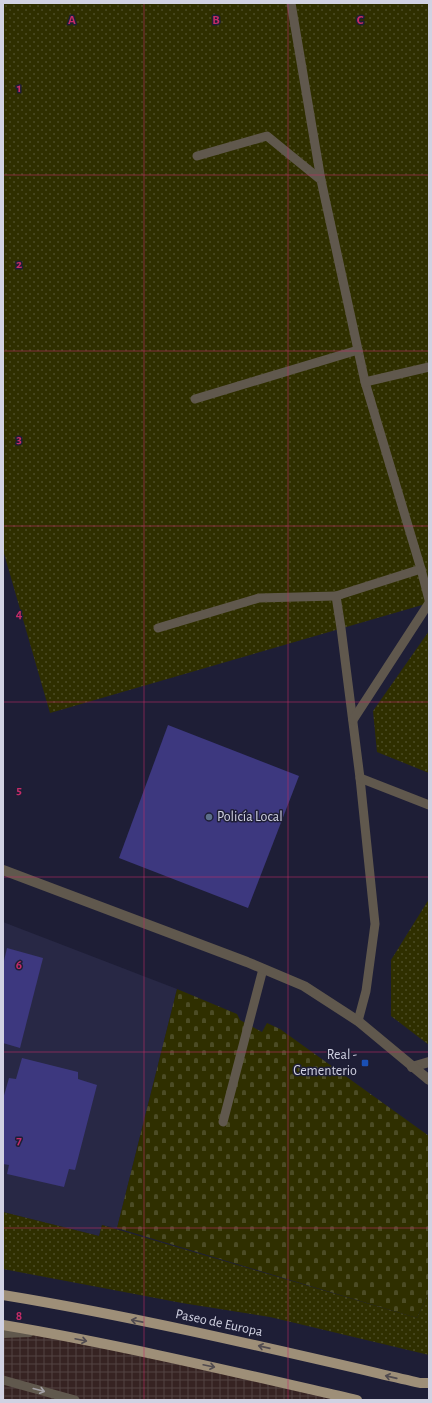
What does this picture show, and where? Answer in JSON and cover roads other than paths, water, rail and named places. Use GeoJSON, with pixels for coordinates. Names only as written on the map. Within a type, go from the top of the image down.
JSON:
{"type":"FeatureCollection","features":[{"type":"Feature","properties":{"kind":"main road","name":"Paseo de Europa"},"geometry":{"type":"LineString","coordinates":[[3,1295],[47,1302],[236,1340],[412,1382],[429,1383]]}},
{"type":"Feature","properties":{"kind":"main road"},"geometry":{"type":"LineString","coordinates":[[3,1325],[224,1369],[357,1400]]}},
{"type":"Feature","properties":{"kind":"street"},"geometry":{"type":"LineString","coordinates":[[3,870],[304,986],[358,1021],[429,1080]]}},
{"type":"Feature","properties":{"kind":"street"},"geometry":{"type":"LineString","coordinates":[[412,1066],[429,1062]]}},
{"type":"Feature","properties":{"kind":"street"},"geometry":{"type":"LineString","coordinates":[[3,1333],[43,1332]]}},
{"type":"Feature","properties":{"kind":"lane"},"geometry":{"type":"LineString","coordinates":[[290,3],[321,180],[365,382],[429,600]]}},
{"type":"Feature","properties":{"kind":"lane"},"geometry":{"type":"LineString","coordinates":[[197,156],[267,136],[321,180]]}},
{"type":"Feature","properties":{"kind":"lane"},"geometry":{"type":"LineString","coordinates":[[195,398],[358,350]]}},
{"type":"Feature","properties":{"kind":"lane"},"geometry":{"type":"LineString","coordinates":[[365,382],[429,367]]}},
{"type":"Feature","properties":{"kind":"lane"},"geometry":{"type":"LineString","coordinates":[[158,628],[259,598],[336,596],[420,569]]}},
{"type":"Feature","properties":{"kind":"lane"},"geometry":{"type":"LineString","coordinates":[[336,596],[360,778],[374,924],[366,991],[358,1021]]}},
{"type":"Feature","properties":{"kind":"lane"},"geometry":{"type":"LineString","coordinates":[[353,720],[429,603]]}},
{"type":"Feature","properties":{"kind":"lane"},"geometry":{"type":"LineString","coordinates":[[360,778],[429,805]]}},
{"type":"Feature","properties":{"kind":"lane"},"geometry":{"type":"LineString","coordinates":[[223,1122],[263,969]]}},
{"type":"Feature","properties":{"kind":"lane"},"geometry":{"type":"LineString","coordinates":[[3,1380],[75,1400]]}},
{"type":"Feature","properties":{"kind":"place","name":"Policía Local"},"geometry":{"type":"Point","coordinates":[209,817]}},
{"type":"Feature","properties":{"kind":"place","name":"Real - Cementerio"},"geometry":{"type":"Point","coordinates":[365,1063]}}]}
